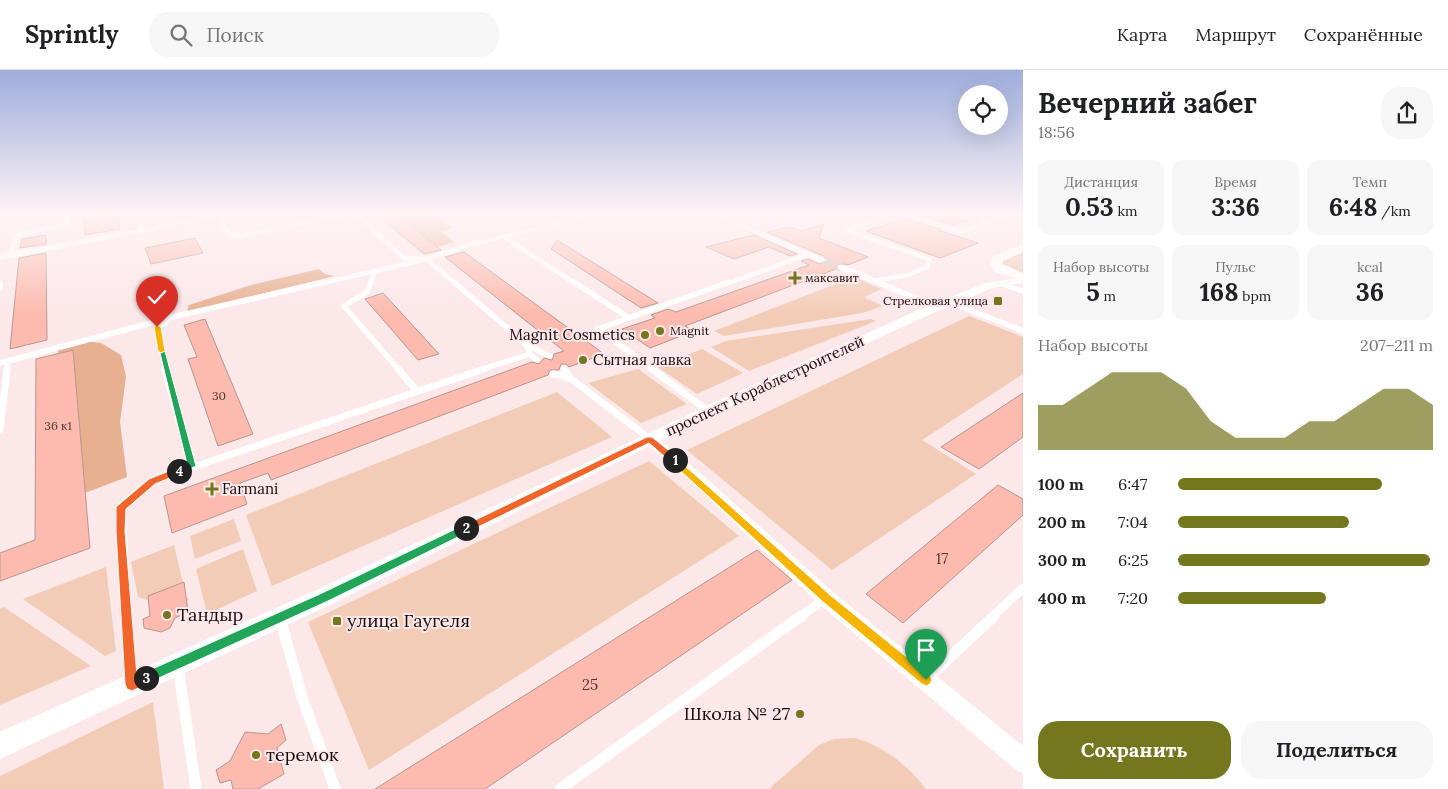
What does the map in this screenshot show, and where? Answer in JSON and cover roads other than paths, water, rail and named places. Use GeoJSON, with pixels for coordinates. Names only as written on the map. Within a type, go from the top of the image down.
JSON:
{"type":"FeatureCollection","features":[{"type":"Feature","properties":{"kind":"main road"},"geometry":{"type":"LineString","coordinates":[[1023,248],[998,259],[996,264],[1006,271],[1023,278]]}},
{"type":"Feature","properties":{"kind":"street"},"geometry":{"type":"LineString","coordinates":[[4,256],[51,248]]}},
{"type":"Feature","properties":{"kind":"street"},"geometry":{"type":"LineString","coordinates":[[794,248],[823,260]]}},
{"type":"Feature","properties":{"kind":"street"},"geometry":{"type":"LineString","coordinates":[[996,264],[995,284],[1023,291]]}},
{"type":"Feature","properties":{"kind":"street"},"geometry":{"type":"LineString","coordinates":[[841,267],[944,305]]}},
{"type":"Feature","properties":{"kind":"street","name":"проспект Кораблестроителей"},"geometry":{"type":"LineString","coordinates":[[0,746],[132,684],[280,618],[708,411],[944,305],[995,284],[1023,278]]}},
{"type":"Feature","properties":{"kind":"street"},"geometry":{"type":"LineString","coordinates":[[650,439],[701,482],[826,598],[1023,761]]}},
{"type":"Feature","properties":{"kind":"lane"},"geometry":{"type":"LineString","coordinates":[[393,248],[404,258],[427,259],[527,345],[550,356]]}},
{"type":"Feature","properties":{"kind":"lane"},"geometry":{"type":"LineString","coordinates":[[0,363],[173,318],[427,259],[461,248]]}},
{"type":"Feature","properties":{"kind":"lane"},"geometry":{"type":"LineString","coordinates":[[521,248],[628,318]]}},
{"type":"Feature","properties":{"kind":"lane"},"geometry":{"type":"LineString","coordinates":[[874,280],[908,275],[927,267],[929,259],[896,248]]}},
{"type":"Feature","properties":{"kind":"lane"},"geometry":{"type":"LineString","coordinates":[[708,411],[598,329],[809,254]]}},
{"type":"Feature","properties":{"kind":"lane"},"geometry":{"type":"LineString","coordinates":[[375,271],[367,292],[344,306],[417,391]]}},
{"type":"Feature","properties":{"kind":"lane"},"geometry":{"type":"LineString","coordinates":[[0,283],[0,288]]}},
{"type":"Feature","properties":{"kind":"lane"},"geometry":{"type":"LineString","coordinates":[[944,305],[1023,331]]}},
{"type":"Feature","properties":{"kind":"lane"},"geometry":{"type":"LineString","coordinates":[[173,318],[157,327],[162,357],[192,466]]}},
{"type":"Feature","properties":{"kind":"lane"},"geometry":{"type":"LineString","coordinates":[[527,345],[530,354],[537,360]]}},
{"type":"Feature","properties":{"kind":"lane"},"geometry":{"type":"LineString","coordinates":[[132,684],[120,531],[121,507],[152,482],[192,466],[530,354]]}},
{"type":"Feature","properties":{"kind":"lane"},"geometry":{"type":"LineString","coordinates":[[0,430],[8,361]]}},
{"type":"Feature","properties":{"kind":"lane"},"geometry":{"type":"LineString","coordinates":[[564,369],[570,378],[650,439]]}},
{"type":"Feature","properties":{"kind":"lane"},"geometry":{"type":"LineString","coordinates":[[553,374],[570,378]]}},
{"type":"Feature","properties":{"kind":"lane"},"geometry":{"type":"LineString","coordinates":[[926,680],[1023,588]]}},
{"type":"Feature","properties":{"kind":"lane"},"geometry":{"type":"LineString","coordinates":[[560,789],[826,598]]}},
{"type":"Feature","properties":{"kind":"lane"},"geometry":{"type":"LineString","coordinates":[[280,618],[302,696],[335,789]]}},
{"type":"Feature","properties":{"kind":"lane"},"geometry":{"type":"LineString","coordinates":[[178,663],[196,789]]}},
{"type":"Feature","properties":{"kind":"tunnel"},"geometry":{"type":"LineString","coordinates":[[823,260],[841,267]]}},
{"type":"Feature","properties":{"kind":"place","name":"максавит"},"geometry":{"type":"Point","coordinates":[795,278]}},
{"type":"Feature","properties":{"kind":"place","name":"Стрелковая улица"},"geometry":{"type":"Point","coordinates":[998,301]}},
{"type":"Feature","properties":{"kind":"place","name":"Magnit"},"geometry":{"type":"Point","coordinates":[660,331]}},
{"type":"Feature","properties":{"kind":"place","name":"Magnit Cosmetics"},"geometry":{"type":"Point","coordinates":[645,335]}},
{"type":"Feature","properties":{"kind":"place","name":"Сытная лавка"},"geometry":{"type":"Point","coordinates":[583,360]}},
{"type":"Feature","properties":{"kind":"place","name":"Farmani"},"geometry":{"type":"Point","coordinates":[212,489]}},
{"type":"Feature","properties":{"kind":"place","name":"Тандыр"},"geometry":{"type":"Point","coordinates":[167,615]}},
{"type":"Feature","properties":{"kind":"place","name":"улица Гаугеля"},"geometry":{"type":"Point","coordinates":[337,621]}},
{"type":"Feature","properties":{"kind":"place","name":"Школа № 27"},"geometry":{"type":"Point","coordinates":[800,714]}},
{"type":"Feature","properties":{"kind":"place","name":"теремок"},"geometry":{"type":"Point","coordinates":[256,755]}}]}
